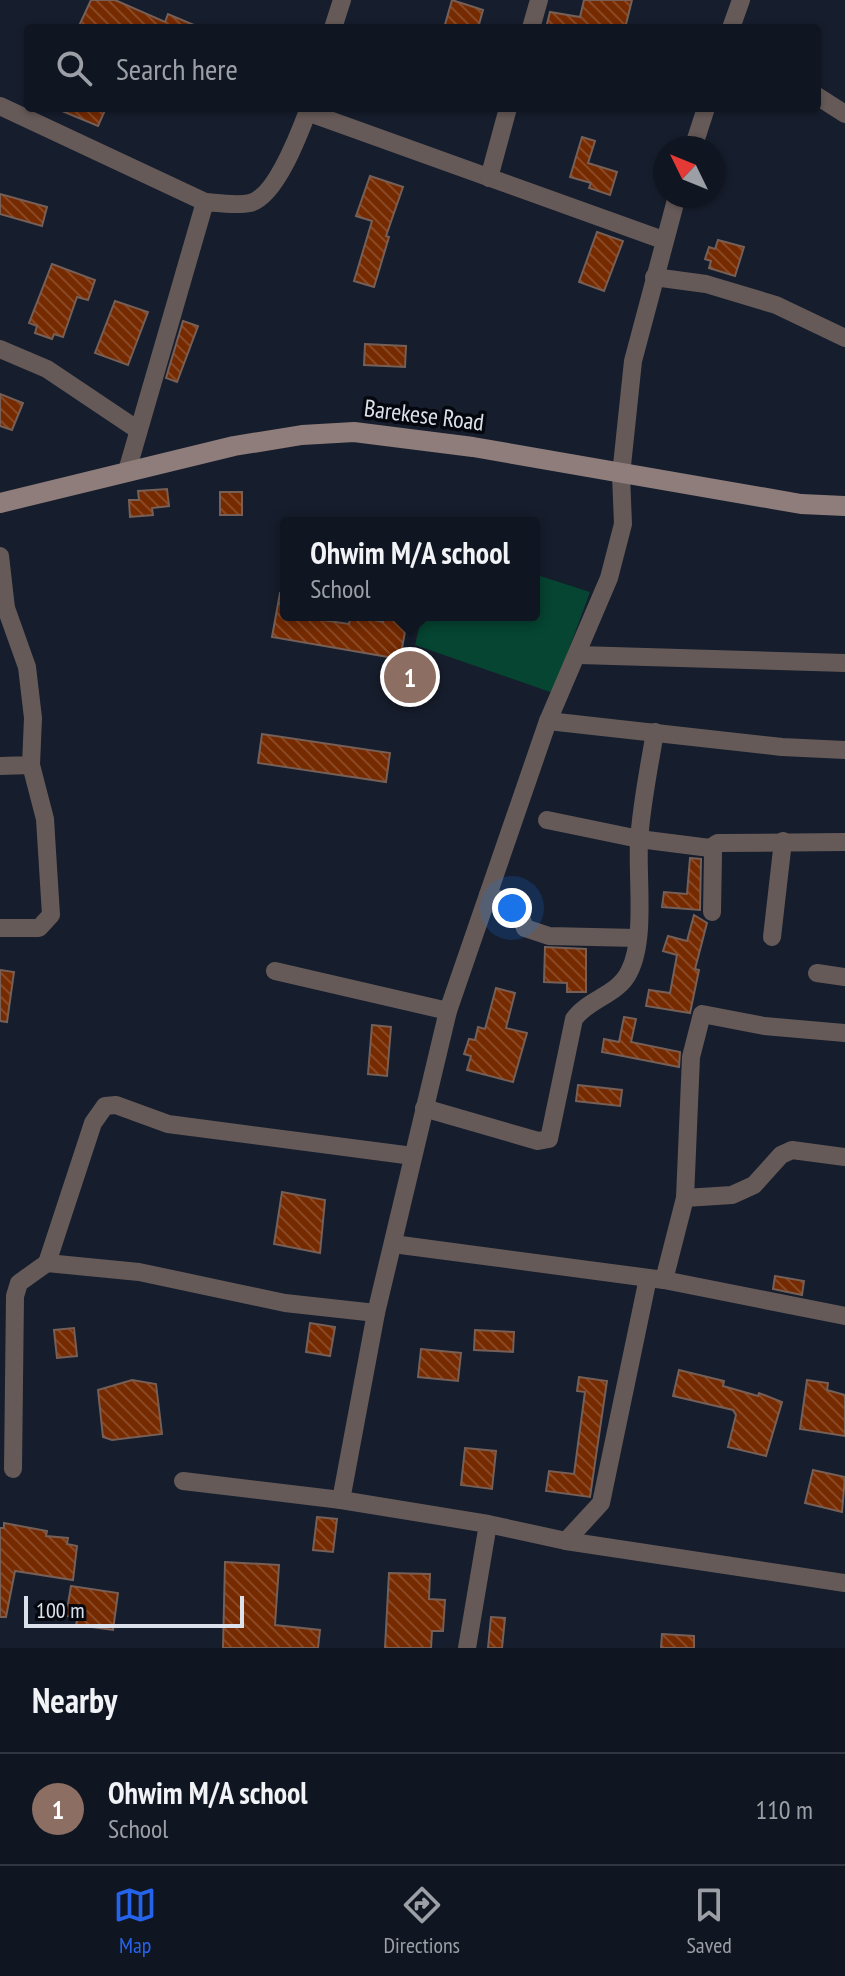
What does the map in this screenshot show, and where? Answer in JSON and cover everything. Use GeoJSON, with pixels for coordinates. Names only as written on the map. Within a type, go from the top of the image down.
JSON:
{"type":"FeatureCollection","features":[{"type":"Feature","properties":{"kind":"main road","name":"Barekese Road"},"geometry":{"type":"LineString","coordinates":[[0,503],[248,444],[302,435],[354,432],[473,447],[801,504],[845,506]]}},
{"type":"Feature","properties":{"kind":"street"},"geometry":{"type":"LineString","coordinates":[[532,24],[539,0]]}},
{"type":"Feature","properties":{"kind":"street"},"geometry":{"type":"LineString","coordinates":[[732,24],[741,0]]}},
{"type":"Feature","properties":{"kind":"street"},"geometry":{"type":"LineString","coordinates":[[334,24],[340,1]]}},
{"type":"Feature","properties":{"kind":"street"},"geometry":{"type":"LineString","coordinates":[[821,99],[845,114]]}},
{"type":"Feature","properties":{"kind":"street"},"geometry":{"type":"LineString","coordinates":[[0,106],[205,202],[250,203],[264,195],[278,176],[307,112]]}},
{"type":"Feature","properties":{"kind":"street"},"geometry":{"type":"LineString","coordinates":[[313,112],[663,240]]}},
{"type":"Feature","properties":{"kind":"street"},"geometry":{"type":"LineString","coordinates":[[489,178],[507,112]]}},
{"type":"Feature","properties":{"kind":"street"},"geometry":{"type":"LineString","coordinates":[[697,136],[705,112]]}},
{"type":"Feature","properties":{"kind":"street"},"geometry":{"type":"LineString","coordinates":[[127,471],[205,202]]}},
{"type":"Feature","properties":{"kind":"street"},"geometry":{"type":"LineString","coordinates":[[341,1500],[376,1313],[448,1011],[548,721],[579,655],[609,578],[623,524],[621,475],[633,361],[673,208]]}},
{"type":"Feature","properties":{"kind":"street"},"geometry":{"type":"LineString","coordinates":[[654,277],[706,284],[762,301],[845,338]]}},
{"type":"Feature","properties":{"kind":"street"},"geometry":{"type":"LineString","coordinates":[[0,349],[47,369],[138,430]]}},
{"type":"Feature","properties":{"kind":"street"},"geometry":{"type":"LineString","coordinates":[[0,556],[6,608],[27,667],[33,718],[31,765],[45,819],[51,915],[46,923],[29,930],[0,928]]}},
{"type":"Feature","properties":{"kind":"street"},"geometry":{"type":"LineString","coordinates":[[579,655],[845,663]]}},
{"type":"Feature","properties":{"kind":"street"},"geometry":{"type":"LineString","coordinates":[[548,721],[782,747],[845,750]]}},
{"type":"Feature","properties":{"kind":"street"},"geometry":{"type":"LineString","coordinates":[[424,1108],[538,1141],[549,1139],[574,1019],[584,1006],[608,994],[629,973],[637,938],[639,839],[655,732]]}},
{"type":"Feature","properties":{"kind":"street"},"geometry":{"type":"LineString","coordinates":[[0,766],[31,765]]}},
{"type":"Feature","properties":{"kind":"street"},"geometry":{"type":"LineString","coordinates":[[547,820],[639,839],[710,848],[718,843],[845,842]]}},
{"type":"Feature","properties":{"kind":"street"},"geometry":{"type":"LineString","coordinates":[[772,937],[783,841]]}},
{"type":"Feature","properties":{"kind":"street"},"geometry":{"type":"LineString","coordinates":[[710,848],[713,853],[712,912]]}},
{"type":"Feature","properties":{"kind":"street"},"geometry":{"type":"LineString","coordinates":[[488,895],[517,907],[525,928],[549,936],[637,938]]}},
{"type":"Feature","properties":{"kind":"street"},"geometry":{"type":"LineString","coordinates":[[275,971],[448,1011]]}},
{"type":"Feature","properties":{"kind":"street"},"geometry":{"type":"LineString","coordinates":[[817,973],[845,977]]}},
{"type":"Feature","properties":{"kind":"street"},"geometry":{"type":"LineString","coordinates":[[566,1541],[601,1503],[656,1279],[685,1198],[691,1057],[702,1014],[764,1026],[845,1033]]}},
{"type":"Feature","properties":{"kind":"street"},"geometry":{"type":"LineString","coordinates":[[13,1469],[15,1296],[19,1283],[47,1263],[93,1123],[105,1106],[116,1105],[168,1124],[413,1156]]}},
{"type":"Feature","properties":{"kind":"street"},"geometry":{"type":"LineString","coordinates":[[685,1198],[732,1195],[754,1185],[781,1155],[792,1150],[845,1157]]}},
{"type":"Feature","properties":{"kind":"street"},"geometry":{"type":"LineString","coordinates":[[393,1244],[656,1279],[845,1316]]}},
{"type":"Feature","properties":{"kind":"street"},"geometry":{"type":"LineString","coordinates":[[47,1263],[139,1272],[285,1303],[376,1313]]}},
{"type":"Feature","properties":{"kind":"street"},"geometry":{"type":"LineString","coordinates":[[183,1481],[341,1500],[488,1524],[566,1541],[845,1583]]}},
{"type":"Feature","properties":{"kind":"street"},"geometry":{"type":"LineString","coordinates":[[467,1648],[488,1524]]}},
{"type":"Feature","properties":{"kind":"green space"},"geometry":{"type":"Polygon","coordinates":[[[540,576],[590,592],[553,693],[415,645],[421,621],[540,621],[540,576]]]}},
{"type":"Feature","properties":{"kind":"building"},"geometry":{"type":"Polygon","coordinates":[[[91,0],[115,0],[165,22],[168,14],[192,24],[80,24],[91,0]]]}},
{"type":"Feature","properties":{"kind":"building"},"geometry":{"type":"Polygon","coordinates":[[[452,0],[483,10],[479,24],[445,24],[452,0]]]}},
{"type":"Feature","properties":{"kind":"building"},"geometry":{"type":"Polygon","coordinates":[[[584,0],[632,0],[626,24],[547,24],[550,12],[580,17],[584,0]]]}},
{"type":"Feature","properties":{"kind":"building"},"geometry":{"type":"Polygon","coordinates":[[[65,112],[104,112],[98,126],[65,112]]]}},
{"type":"Feature","properties":{"kind":"building"},"geometry":{"type":"Polygon","coordinates":[[[582,137],[595,141],[588,163],[617,172],[610,195],[589,188],[591,183],[570,177],[582,137]]]}},
{"type":"Feature","properties":{"kind":"building"},"geometry":{"type":"Polygon","coordinates":[[[370,176],[403,187],[386,236],[389,237],[374,287],[354,281],[372,221],[356,216],[370,176]]]}},
{"type":"Feature","properties":{"kind":"building"},"geometry":{"type":"Polygon","coordinates":[[[0,194],[47,207],[42,226],[0,214],[0,194]]]}},
{"type":"Feature","properties":{"kind":"building"},"geometry":{"type":"Polygon","coordinates":[[[597,232],[623,241],[604,291],[579,282],[597,232]]]}},
{"type":"Feature","properties":{"kind":"building"},"geometry":{"type":"Polygon","coordinates":[[[718,240],[744,247],[735,276],[709,268],[711,261],[705,259],[709,247],[715,249],[718,240]]]}},
{"type":"Feature","properties":{"kind":"building"},"geometry":{"type":"Polygon","coordinates":[[[52,264],[95,280],[88,300],[77,297],[63,337],[54,334],[52,339],[35,333],[37,326],[29,323],[52,264]]]}},
{"type":"Feature","properties":{"kind":"building"},"geometry":{"type":"Polygon","coordinates":[[[115,301],[148,312],[128,365],[95,353],[115,301]]]}},
{"type":"Feature","properties":{"kind":"building"},"geometry":{"type":"Polygon","coordinates":[[[183,321],[198,326],[177,382],[166,378],[183,321]]]}},
{"type":"Feature","properties":{"kind":"building"},"geometry":{"type":"Polygon","coordinates":[[[365,344],[406,346],[405,367],[364,365],[365,344]]]}},
{"type":"Feature","properties":{"kind":"building"},"geometry":{"type":"Polygon","coordinates":[[[0,394],[23,403],[12,430],[0,426],[0,394]]]}},
{"type":"Feature","properties":{"kind":"building"},"geometry":{"type":"Polygon","coordinates":[[[167,489],[169,506],[152,508],[153,515],[130,517],[129,500],[139,500],[138,491],[167,489]]]}},
{"type":"Feature","properties":{"kind":"building"},"geometry":{"type":"Polygon","coordinates":[[[220,492],[242,492],[242,515],[220,515],[220,492]]]}},
{"type":"Feature","properties":{"kind":"building"},"geometry":{"type":"Polygon","coordinates":[[[280,593],[280,621],[349,624],[350,621],[407,621],[400,659],[272,637],[280,593]]]}},
{"type":"Feature","properties":{"kind":"building"},"geometry":{"type":"Polygon","coordinates":[[[262,734],[390,753],[386,782],[258,763],[262,734]]]}},
{"type":"Feature","properties":{"kind":"building"},"geometry":{"type":"Polygon","coordinates":[[[690,858],[701,859],[700,910],[662,907],[664,892],[687,894],[690,858]]]}},
{"type":"Feature","properties":{"kind":"building"},"geometry":{"type":"Polygon","coordinates":[[[694,915],[707,923],[695,969],[699,970],[690,1013],[646,1006],[649,990],[670,993],[677,955],[663,951],[668,936],[687,941],[694,915]]]}},
{"type":"Feature","properties":{"kind":"building"},"geometry":{"type":"Polygon","coordinates":[[[545,947],[586,949],[586,992],[567,992],[567,983],[544,982],[545,947]]]}},
{"type":"Feature","properties":{"kind":"building"},"geometry":{"type":"Polygon","coordinates":[[[0,970],[14,972],[7,1022],[0,1021],[0,970]]]}},
{"type":"Feature","properties":{"kind":"building"},"geometry":{"type":"Polygon","coordinates":[[[496,988],[515,993],[506,1028],[527,1033],[513,1082],[467,1070],[471,1056],[464,1054],[469,1039],[475,1040],[478,1027],[485,1029],[496,988]]]}},
{"type":"Feature","properties":{"kind":"building"},"geometry":{"type":"Polygon","coordinates":[[[624,1017],[636,1019],[631,1042],[680,1052],[679,1067],[602,1052],[604,1039],[619,1042],[624,1017]]]}},
{"type":"Feature","properties":{"kind":"building"},"geometry":{"type":"Polygon","coordinates":[[[372,1025],[391,1027],[387,1076],[368,1074],[372,1025]]]}},
{"type":"Feature","properties":{"kind":"building"},"geometry":{"type":"Polygon","coordinates":[[[578,1085],[622,1090],[620,1106],[576,1101],[578,1085]]]}},
{"type":"Feature","properties":{"kind":"building"},"geometry":{"type":"Polygon","coordinates":[[[282,1192],[325,1200],[320,1253],[274,1244],[282,1192]]]}},
{"type":"Feature","properties":{"kind":"building"},"geometry":{"type":"Polygon","coordinates":[[[775,1276],[804,1281],[802,1295],[773,1289],[775,1276]]]}},
{"type":"Feature","properties":{"kind":"building"},"geometry":{"type":"Polygon","coordinates":[[[310,1323],[335,1327],[330,1356],[306,1352],[310,1323]]]}},
{"type":"Feature","properties":{"kind":"building"},"geometry":{"type":"Polygon","coordinates":[[[74,1328],[77,1356],[57,1358],[54,1330],[74,1328]]]}},
{"type":"Feature","properties":{"kind":"building"},"geometry":{"type":"Polygon","coordinates":[[[475,1330],[514,1332],[513,1352],[474,1350],[475,1330]]]}},
{"type":"Feature","properties":{"kind":"building"},"geometry":{"type":"Polygon","coordinates":[[[421,1349],[461,1353],[458,1381],[418,1377],[421,1349]]]}},
{"type":"Feature","properties":{"kind":"building"},"geometry":{"type":"Polygon","coordinates":[[[679,1370],[724,1381],[723,1386],[758,1396],[759,1393],[782,1402],[766,1456],[728,1447],[736,1415],[733,1410],[673,1396],[679,1370]]]}},
{"type":"Feature","properties":{"kind":"building"},"geometry":{"type":"Polygon","coordinates":[[[579,1377],[607,1381],[590,1497],[546,1491],[549,1471],[574,1474],[585,1392],[577,1391],[579,1377]]]}},
{"type":"Feature","properties":{"kind":"building"},"geometry":{"type":"Polygon","coordinates":[[[132,1380],[156,1384],[162,1434],[112,1440],[103,1437],[98,1390],[132,1380]]]}},
{"type":"Feature","properties":{"kind":"building"},"geometry":{"type":"Polygon","coordinates":[[[807,1380],[828,1383],[827,1390],[845,1395],[845,1436],[800,1429],[807,1380]]]}},
{"type":"Feature","properties":{"kind":"building"},"geometry":{"type":"Polygon","coordinates":[[[465,1448],[496,1451],[492,1489],[461,1485],[465,1448]]]}},
{"type":"Feature","properties":{"kind":"building"},"geometry":{"type":"Polygon","coordinates":[[[813,1470],[845,1477],[842,1512],[805,1503],[813,1470]]]}},
{"type":"Feature","properties":{"kind":"building"},"geometry":{"type":"Polygon","coordinates":[[[317,1517],[337,1519],[333,1552],[313,1550],[317,1517]]]}},
{"type":"Feature","properties":{"kind":"building"},"geometry":{"type":"Polygon","coordinates":[[[4,1523],[47,1531],[46,1536],[68,1538],[67,1544],[77,1546],[73,1580],[15,1571],[6,1617],[0,1617],[0,1528],[4,1528],[4,1523]]]}},
{"type":"Feature","properties":{"kind":"building"},"geometry":{"type":"Polygon","coordinates":[[[225,1562],[279,1565],[275,1625],[320,1630],[318,1648],[223,1648],[225,1562]]]}},
{"type":"Feature","properties":{"kind":"building"},"geometry":{"type":"Polygon","coordinates":[[[389,1573],[430,1574],[429,1599],[445,1600],[443,1631],[432,1631],[431,1648],[385,1648],[389,1573]]]}},
{"type":"Feature","properties":{"kind":"building"},"geometry":{"type":"Polygon","coordinates":[[[71,1586],[118,1593],[113,1630],[76,1625],[78,1617],[66,1616],[71,1586]]]}},
{"type":"Feature","properties":{"kind":"building"},"geometry":{"type":"Polygon","coordinates":[[[491,1617],[505,1618],[502,1648],[488,1648],[491,1617]]]}},
{"type":"Feature","properties":{"kind":"building"},"geometry":{"type":"Polygon","coordinates":[[[662,1634],[694,1636],[694,1648],[661,1648],[662,1634]]]}},
{"type":"Feature","properties":{"kind":"place","name":"Ohwim M/A school"},"geometry":{"type":"Point","coordinates":[410,677]}}]}
